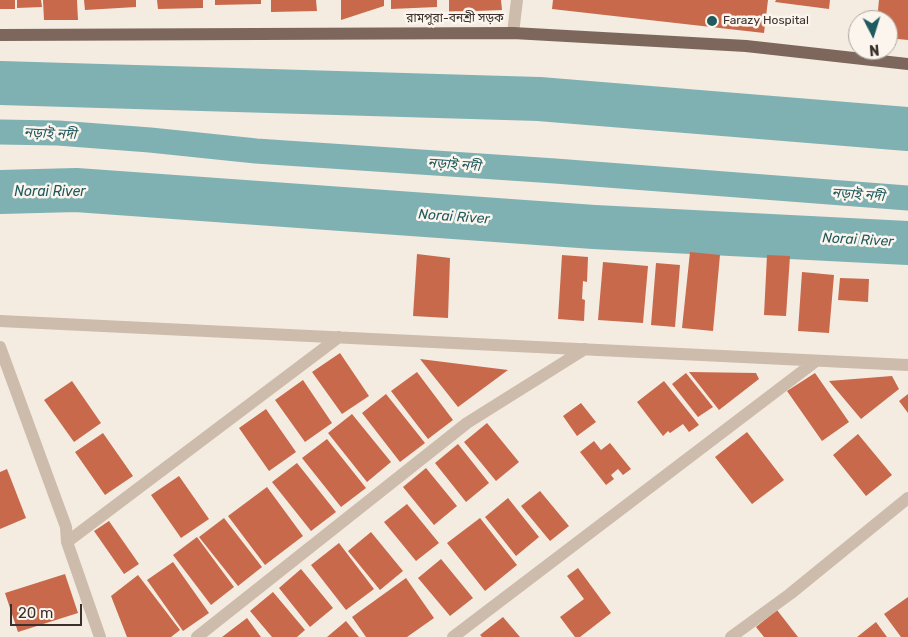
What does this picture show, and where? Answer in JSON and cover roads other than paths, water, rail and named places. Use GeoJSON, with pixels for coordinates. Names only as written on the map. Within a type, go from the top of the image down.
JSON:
{"type":"FeatureCollection","features":[{"type":"Feature","properties":{"kind":"main road","name":"রামপুরা-বনশ্রী সড়ক"},"geometry":{"type":"LineString","coordinates":[[0,35],[513,32],[746,46],[908,64]]}},
{"type":"Feature","properties":{"kind":"street"},"geometry":{"type":"LineString","coordinates":[[513,32],[517,0]]}},
{"type":"Feature","properties":{"kind":"street"},"geometry":{"type":"LineString","coordinates":[[0,322],[908,365]]}},
{"type":"Feature","properties":{"kind":"street"},"geometry":{"type":"LineString","coordinates":[[68,542],[339,337]]}},
{"type":"Feature","properties":{"kind":"street"},"geometry":{"type":"LineString","coordinates":[[0,347],[66,527],[68,542],[100,637]]}},
{"type":"Feature","properties":{"kind":"street"},"geometry":{"type":"LineString","coordinates":[[197,637],[467,423],[586,349]]}},
{"type":"Feature","properties":{"kind":"street"},"geometry":{"type":"LineString","coordinates":[[453,637],[816,361]]}},
{"type":"Feature","properties":{"kind":"street"},"geometry":{"type":"LineString","coordinates":[[731,637],[790,594],[908,498]]}},
{"type":"Feature","properties":{"kind":"waterway","name":"Norai River"},"geometry":{"type":"LineString","coordinates":[[0,83],[539,99],[908,129]]}},
{"type":"Feature","properties":{"kind":"waterway","name":"নড়াই নদী"},"geometry":{"type":"LineString","coordinates":[[0,132],[58,133],[256,151],[555,171],[908,198]]}},
{"type":"Feature","properties":{"kind":"waterway","name":"Norai River"},"geometry":{"type":"LineString","coordinates":[[0,192],[76,190],[594,227],[908,243]]}},
{"type":"Feature","properties":{"kind":"place","name":"Farazy Hospital"},"geometry":{"type":"Point","coordinates":[712,21]}}]}
